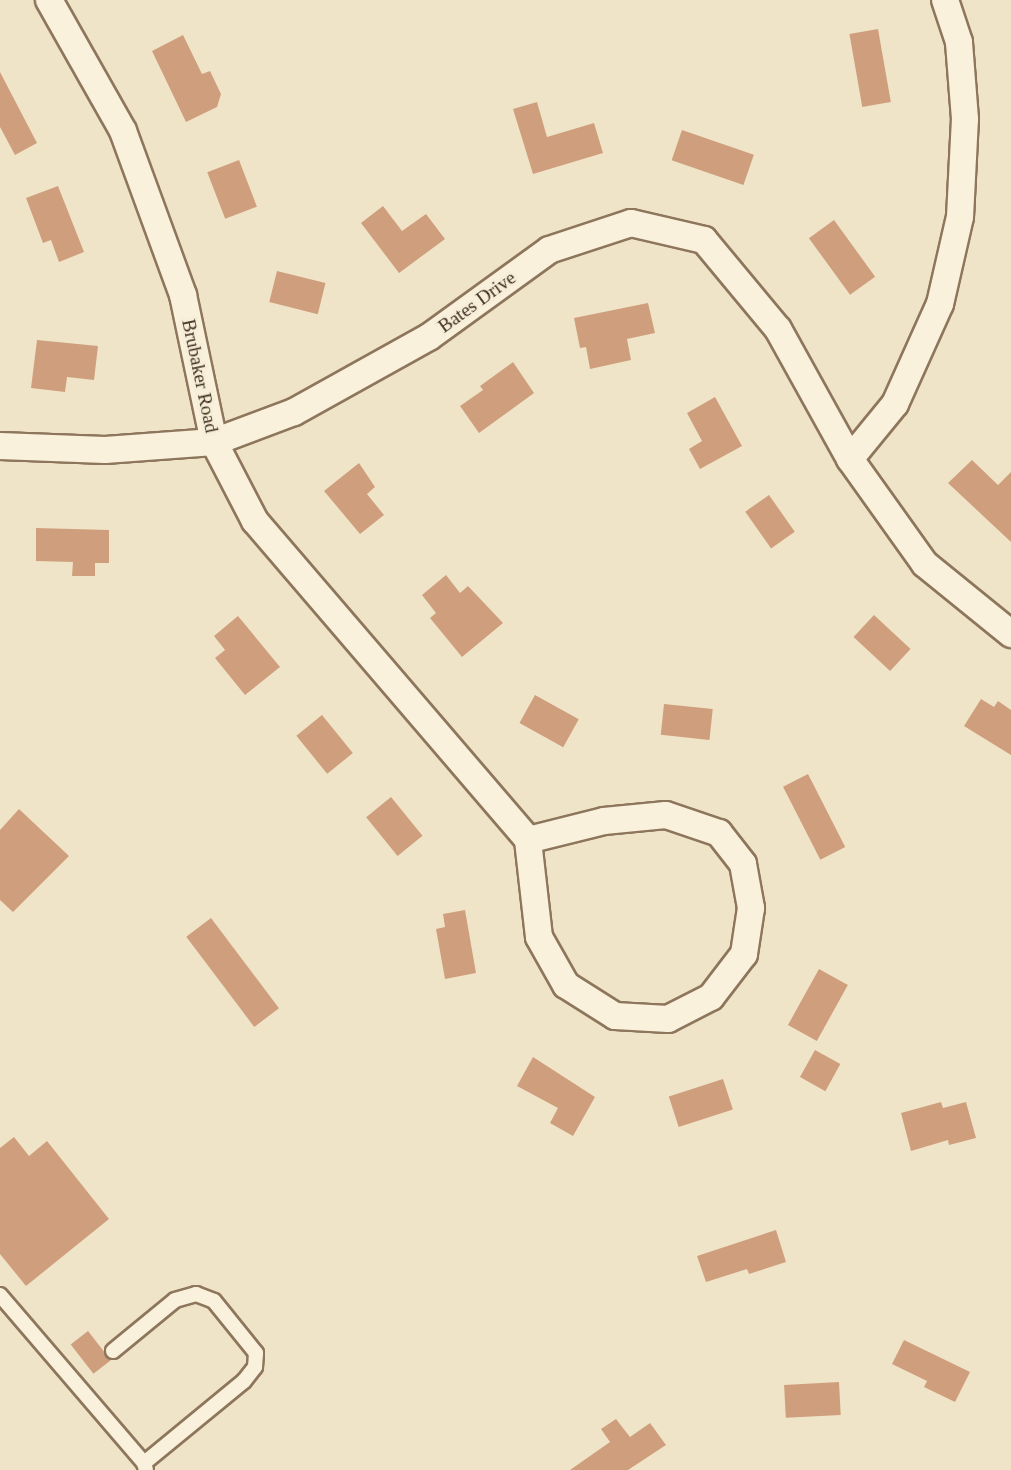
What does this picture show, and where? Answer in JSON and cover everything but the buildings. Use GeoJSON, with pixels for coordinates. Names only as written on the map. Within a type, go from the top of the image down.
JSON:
{"type":"FeatureCollection","features":[{"type":"Feature","properties":{"kind":"street","name":"Brubaker Road"},"geometry":{"type":"LineString","coordinates":[[49,0],[123,131],[183,295],[214,442],[255,521],[528,840]]}},
{"type":"Feature","properties":{"kind":"street"},"geometry":{"type":"LineString","coordinates":[[850,459],[895,404],[940,304],[960,217],[965,119],[959,42],[945,0]]}},
{"type":"Feature","properties":{"kind":"street","name":"Bates Drive"},"geometry":{"type":"LineString","coordinates":[[0,446],[105,450],[214,442],[294,412],[429,337],[549,250],[631,223],[704,240],[778,329],[850,459],[925,564],[1011,634]]}},
{"type":"Feature","properties":{"kind":"street"},"geometry":{"type":"LineString","coordinates":[[666,814],[719,833],[743,864],[751,908],[744,954],[711,997],[668,1019],[614,1016],[566,985],[539,937],[528,840],[604,821],[666,814]]}},
{"type":"Feature","properties":{"kind":"lane"},"geometry":{"type":"LineString","coordinates":[[0,1295],[145,1467],[244,1381],[255,1367],[256,1353],[214,1301],[196,1294],[175,1300],[113,1351]]}}]}
